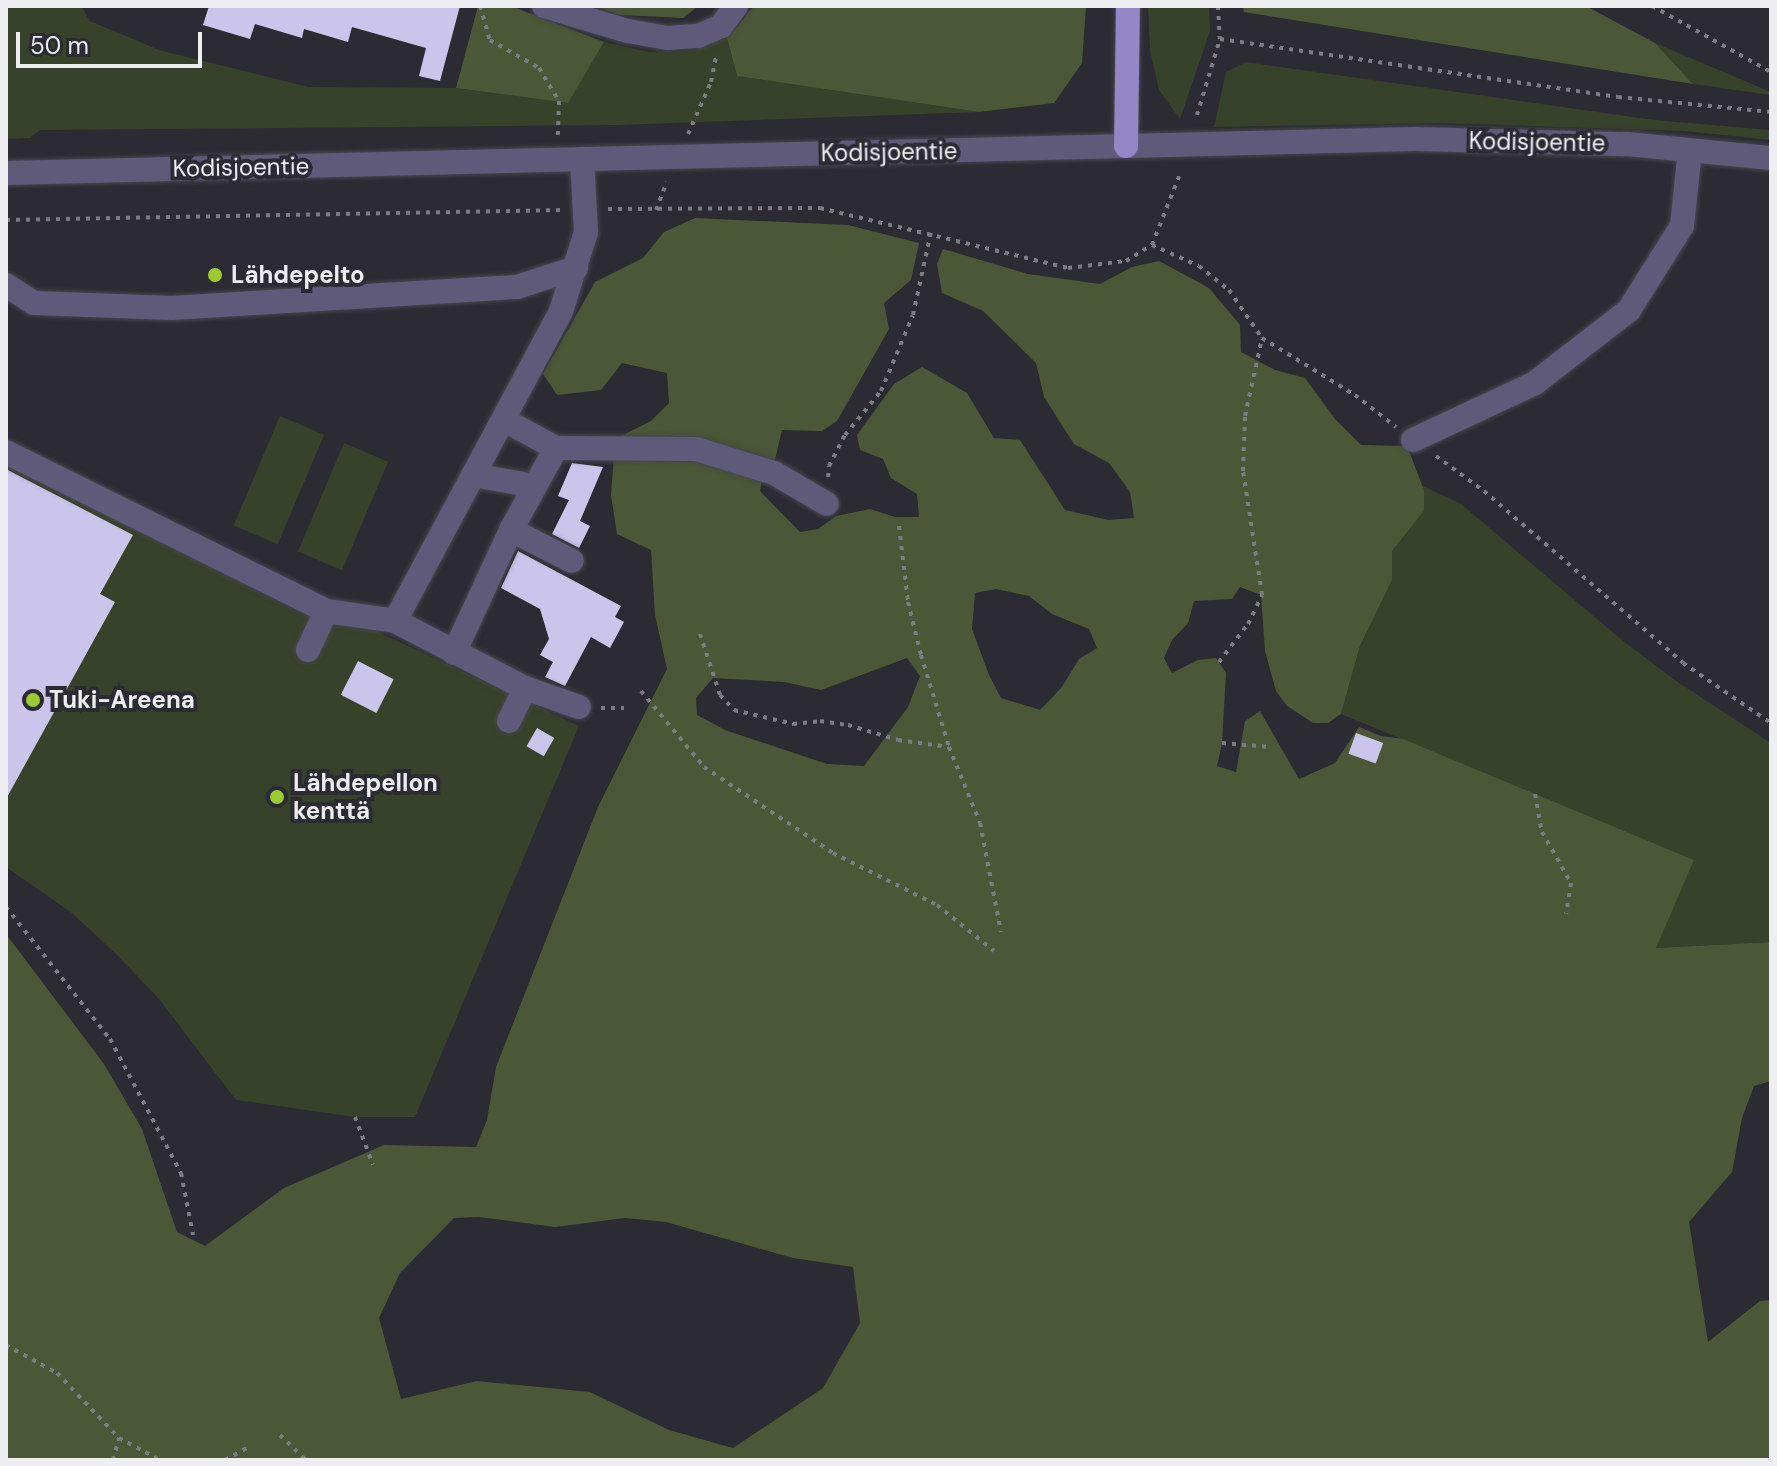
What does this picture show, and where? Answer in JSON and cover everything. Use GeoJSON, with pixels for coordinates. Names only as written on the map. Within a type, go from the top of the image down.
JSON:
{"type":"FeatureCollection","features":[{"type":"Feature","properties":{"kind":"main road"},"geometry":{"type":"LineString","coordinates":[[1126,146],[1128,6]]}},
{"type":"Feature","properties":{"kind":"street"},"geometry":{"type":"LineString","coordinates":[[544,6],[628,31],[667,38],[698,36],[721,26],[736,6]]}},
{"type":"Feature","properties":{"kind":"street","name":"Kodisjoentie"},"geometry":{"type":"LineString","coordinates":[[6,173],[1415,139],[1627,144],[1771,158]]}},
{"type":"Feature","properties":{"kind":"street"},"geometry":{"type":"LineString","coordinates":[[1413,440],[1535,383],[1629,310],[1682,226],[1690,150]]}},
{"type":"Feature","properties":{"kind":"street"},"geometry":{"type":"LineString","coordinates":[[395,621],[561,311],[586,232],[582,159]]}},
{"type":"Feature","properties":{"kind":"street"},"geometry":{"type":"LineString","coordinates":[[6,285],[34,303],[172,308],[517,287],[576,268]]}},
{"type":"Feature","properties":{"kind":"street"},"geometry":{"type":"LineString","coordinates":[[504,420],[556,448],[696,449],[774,473],[827,504]]}},
{"type":"Feature","properties":{"kind":"street"},"geometry":{"type":"LineString","coordinates":[[454,653],[511,530],[556,448]]}},
{"type":"Feature","properties":{"kind":"street"},"geometry":{"type":"LineString","coordinates":[[6,452],[326,611],[395,621],[525,688],[579,707]]}},
{"type":"Feature","properties":{"kind":"street"},"geometry":{"type":"LineString","coordinates":[[473,475],[535,486]]}},
{"type":"Feature","properties":{"kind":"street"},"geometry":{"type":"LineString","coordinates":[[511,530],[572,561]]}},
{"type":"Feature","properties":{"kind":"street"},"geometry":{"type":"LineString","coordinates":[[308,650],[326,611]]}},
{"type":"Feature","properties":{"kind":"street"},"geometry":{"type":"LineString","coordinates":[[509,721],[525,688]]}},
{"type":"Feature","properties":{"kind":"path"},"geometry":{"type":"LineString","coordinates":[[480,6],[490,40],[539,68],[559,101],[557,159]]}},
{"type":"Feature","properties":{"kind":"path"},"geometry":{"type":"LineString","coordinates":[[1197,115],[1220,39],[1218,6]]}},
{"type":"Feature","properties":{"kind":"path"},"geometry":{"type":"LineString","coordinates":[[1652,6],[1771,72]]}},
{"type":"Feature","properties":{"kind":"path"},"geometry":{"type":"LineString","coordinates":[[656,210],[711,82],[721,26]]}},
{"type":"Feature","properties":{"kind":"path"},"geometry":{"type":"LineString","coordinates":[[1220,39],[1618,97],[1771,112]]}},
{"type":"Feature","properties":{"kind":"path"},"geometry":{"type":"LineString","coordinates":[[6,220],[583,209],[820,208],[931,232],[1068,268],[1126,261],[1152,245],[1180,174]]}},
{"type":"Feature","properties":{"kind":"path"},"geometry":{"type":"LineString","coordinates":[[827,504],[829,466],[845,435],[881,391],[913,315],[931,232]]}},
{"type":"Feature","properties":{"kind":"path"},"geometry":{"type":"LineString","coordinates":[[1152,245],[1199,266],[1229,290],[1262,338],[1355,395],[1484,491],[1683,663],[1771,723]]}},
{"type":"Feature","properties":{"kind":"path"},"geometry":{"type":"LineString","coordinates":[[1219,662],[1248,624],[1262,595],[1243,471],[1245,416],[1262,338]]}},
{"type":"Feature","properties":{"kind":"path"},"geometry":{"type":"LineString","coordinates":[[899,526],[908,602],[949,747],[980,823],[1001,932]]}},
{"type":"Feature","properties":{"kind":"path"},"geometry":{"type":"LineString","coordinates":[[700,634],[720,695],[734,710],[793,724],[820,721],[869,729],[898,740],[949,747]]}},
{"type":"Feature","properties":{"kind":"path"},"geometry":{"type":"LineString","coordinates":[[641,691],[704,767],[833,853],[937,905],[994,951]]}},
{"type":"Feature","properties":{"kind":"path"},"geometry":{"type":"LineString","coordinates":[[1222,743],[1270,747]]}},
{"type":"Feature","properties":{"kind":"path"},"geometry":{"type":"LineString","coordinates":[[1535,794],[1542,832],[1571,883],[1566,914]]}},
{"type":"Feature","properties":{"kind":"path"},"geometry":{"type":"LineString","coordinates":[[6,907],[110,1039],[181,1173],[193,1235]]}},
{"type":"Feature","properties":{"kind":"path"},"geometry":{"type":"LineString","coordinates":[[355,1117],[373,1165]]}},
{"type":"Feature","properties":{"kind":"path"},"geometry":{"type":"LineString","coordinates":[[6,1345],[57,1373],[119,1438],[160,1460]]}},
{"type":"Feature","properties":{"kind":"path"},"geometry":{"type":"LineString","coordinates":[[280,1435],[306,1460]]}},
{"type":"Feature","properties":{"kind":"path"},"geometry":{"type":"LineString","coordinates":[[113,1460],[119,1438]]}},
{"type":"Feature","properties":{"kind":"path"},"geometry":{"type":"LineString","coordinates":[[225,1460],[247,1448]]}},
{"type":"Feature","properties":{"kind":"green space"},"geometry":{"type":"Polygon","coordinates":[[[6,6],[81,6],[90,21],[159,50],[308,87],[456,88],[567,103],[604,42],[649,52],[691,51],[727,38],[737,76],[979,112],[619,125],[40,130],[30,138],[6,139],[6,6]]]}},
{"type":"Feature","properties":{"kind":"green space"},"geometry":{"type":"Polygon","coordinates":[[[478,6],[511,6],[604,42],[568,103],[456,88],[478,6]]]}},
{"type":"Feature","properties":{"kind":"green space"},"geometry":{"type":"Polygon","coordinates":[[[595,6],[698,6],[683,18],[619,15],[595,6]]]}},
{"type":"Feature","properties":{"kind":"green space"},"geometry":{"type":"Polygon","coordinates":[[[754,6],[1086,6],[1082,63],[1054,103],[979,112],[737,76],[727,38],[754,6]]]}},
{"type":"Feature","properties":{"kind":"green space"},"geometry":{"type":"Polygon","coordinates":[[[1148,6],[1209,6],[1210,31],[1180,119],[1159,90],[1150,50],[1148,6]]]}},
{"type":"Feature","properties":{"kind":"green space"},"geometry":{"type":"Polygon","coordinates":[[[1243,6],[1586,6],[1655,43],[1693,84],[1244,12],[1243,6]]]}},
{"type":"Feature","properties":{"kind":"green space"},"geometry":{"type":"Polygon","coordinates":[[[1655,43],[1771,92],[1771,95],[1693,84],[1655,43]]]}},
{"type":"Feature","properties":{"kind":"green space"},"geometry":{"type":"Polygon","coordinates":[[[1246,62],[1654,120],[1771,130],[1771,140],[1684,131],[1438,123],[1214,127],[1226,72],[1246,62]]]}},
{"type":"Feature","properties":{"kind":"green space"},"geometry":{"type":"Polygon","coordinates":[[[695,218],[848,225],[919,243],[911,280],[884,303],[889,329],[837,421],[822,431],[782,430],[774,464],[762,479],[760,491],[800,532],[818,529],[836,516],[870,509],[895,517],[919,517],[917,494],[891,478],[883,459],[860,450],[857,435],[894,384],[922,367],[967,393],[994,438],[1020,440],[1065,510],[1108,520],[1134,518],[1130,492],[1109,463],[1074,444],[1044,397],[1036,363],[983,311],[942,293],[937,264],[943,249],[1028,274],[1100,284],[1132,267],[1159,261],[1209,288],[1240,325],[1241,352],[1275,370],[1305,378],[1335,419],[1361,445],[1407,446],[1424,490],[1424,511],[1392,551],[1392,580],[1360,646],[1341,714],[1328,723],[1313,723],[1287,706],[1276,691],[1265,651],[1261,595],[1240,587],[1232,599],[1194,601],[1188,623],[1172,640],[1164,658],[1172,673],[1198,660],[1216,658],[1226,673],[1222,743],[1217,766],[1236,772],[1245,721],[1260,711],[1299,779],[1335,763],[1359,727],[1381,736],[1403,739],[1694,860],[1656,948],[1771,942],[1771,1081],[1754,1086],[1742,1118],[1732,1172],[1689,1222],[1708,1342],[1760,1301],[1771,1300],[1771,1460],[6,1460],[6,934],[104,1064],[142,1129],[177,1232],[205,1246],[284,1188],[384,1145],[476,1147],[487,1120],[496,1067],[598,807],[667,669],[655,615],[651,550],[617,534],[611,495],[615,439],[651,421],[669,403],[667,373],[622,363],[601,390],[557,395],[543,374],[595,282],[643,258],[664,232],[695,218]],[[996,589],[975,593],[972,629],[1001,698],[1040,710],[1062,687],[1079,659],[1097,648],[1089,629],[1052,614],[1029,596],[996,589]],[[907,658],[821,690],[784,682],[713,678],[696,698],[697,715],[725,730],[827,764],[864,766],[908,707],[920,676],[907,658]],[[479,1217],[454,1218],[400,1273],[379,1318],[401,1399],[477,1381],[590,1392],[669,1430],[733,1448],[823,1388],[860,1323],[853,1267],[793,1258],[666,1222],[625,1218],[555,1227],[479,1217]]]}},
{"type":"Feature","properties":{"kind":"green space"},"geometry":{"type":"Polygon","coordinates":[[[280,416],[324,435],[278,544],[234,526],[280,416]]]}},
{"type":"Feature","properties":{"kind":"green space","name":"Lähdepellon kenttä"},"geometry":{"type":"Polygon","coordinates":[[[6,440],[346,617],[579,726],[415,1117],[355,1117],[236,1100],[159,999],[117,955],[72,913],[6,867],[6,440]]]}},
{"type":"Feature","properties":{"kind":"green space"},"geometry":{"type":"Polygon","coordinates":[[[344,443],[388,462],[342,570],[298,552],[344,443]]]}},
{"type":"Feature","properties":{"kind":"green space"},"geometry":{"type":"Polygon","coordinates":[[[1421,485],[1461,504],[1617,636],[1676,681],[1771,743],[1771,942],[1655,948],[1694,860],[1341,714],[1360,646],[1392,580],[1392,551],[1424,511],[1421,485]]]}},
{"type":"Feature","properties":{"kind":"building"},"geometry":{"type":"Polygon","coordinates":[[[209,6],[460,6],[440,81],[419,76],[426,48],[352,27],[348,42],[304,29],[302,38],[255,24],[250,39],[203,25],[209,6]]]}},
{"type":"Feature","properties":{"kind":"building"},"geometry":{"type":"Polygon","coordinates":[[[572,463],[603,467],[580,521],[590,526],[579,548],[552,534],[569,500],[558,496],[572,463]]]}},
{"type":"Feature","properties":{"kind":"building","name":"Tuki-Areena"},"geometry":{"type":"Polygon","coordinates":[[[6,469],[133,535],[100,594],[115,602],[6,799],[6,469]]]}},
{"type":"Feature","properties":{"kind":"building"},"geometry":{"type":"Polygon","coordinates":[[[518,551],[621,606],[615,617],[624,622],[610,648],[591,637],[565,686],[545,677],[553,662],[540,655],[549,639],[540,609],[501,588],[518,551]]]}},
{"type":"Feature","properties":{"kind":"building"},"geometry":{"type":"Polygon","coordinates":[[[358,661],[394,679],[376,713],[341,695],[358,661]]]}},
{"type":"Feature","properties":{"kind":"building"},"geometry":{"type":"Polygon","coordinates":[[[537,728],[554,738],[544,756],[526,746],[537,728]]]}},
{"type":"Feature","properties":{"kind":"building"},"geometry":{"type":"Polygon","coordinates":[[[1356,733],[1383,743],[1376,764],[1348,754],[1356,733]]]}},
{"type":"Feature","properties":{"kind":"place","name":"Lähdepelto"},"geometry":{"type":"Point","coordinates":[215,275]}},
{"type":"Feature","properties":{"kind":"place","name":"Tuki-Areena"},"geometry":{"type":"Point","coordinates":[33,700]}},
{"type":"Feature","properties":{"kind":"place","name":"Lähdepellon kenttä"},"geometry":{"type":"Point","coordinates":[277,797]}}]}
